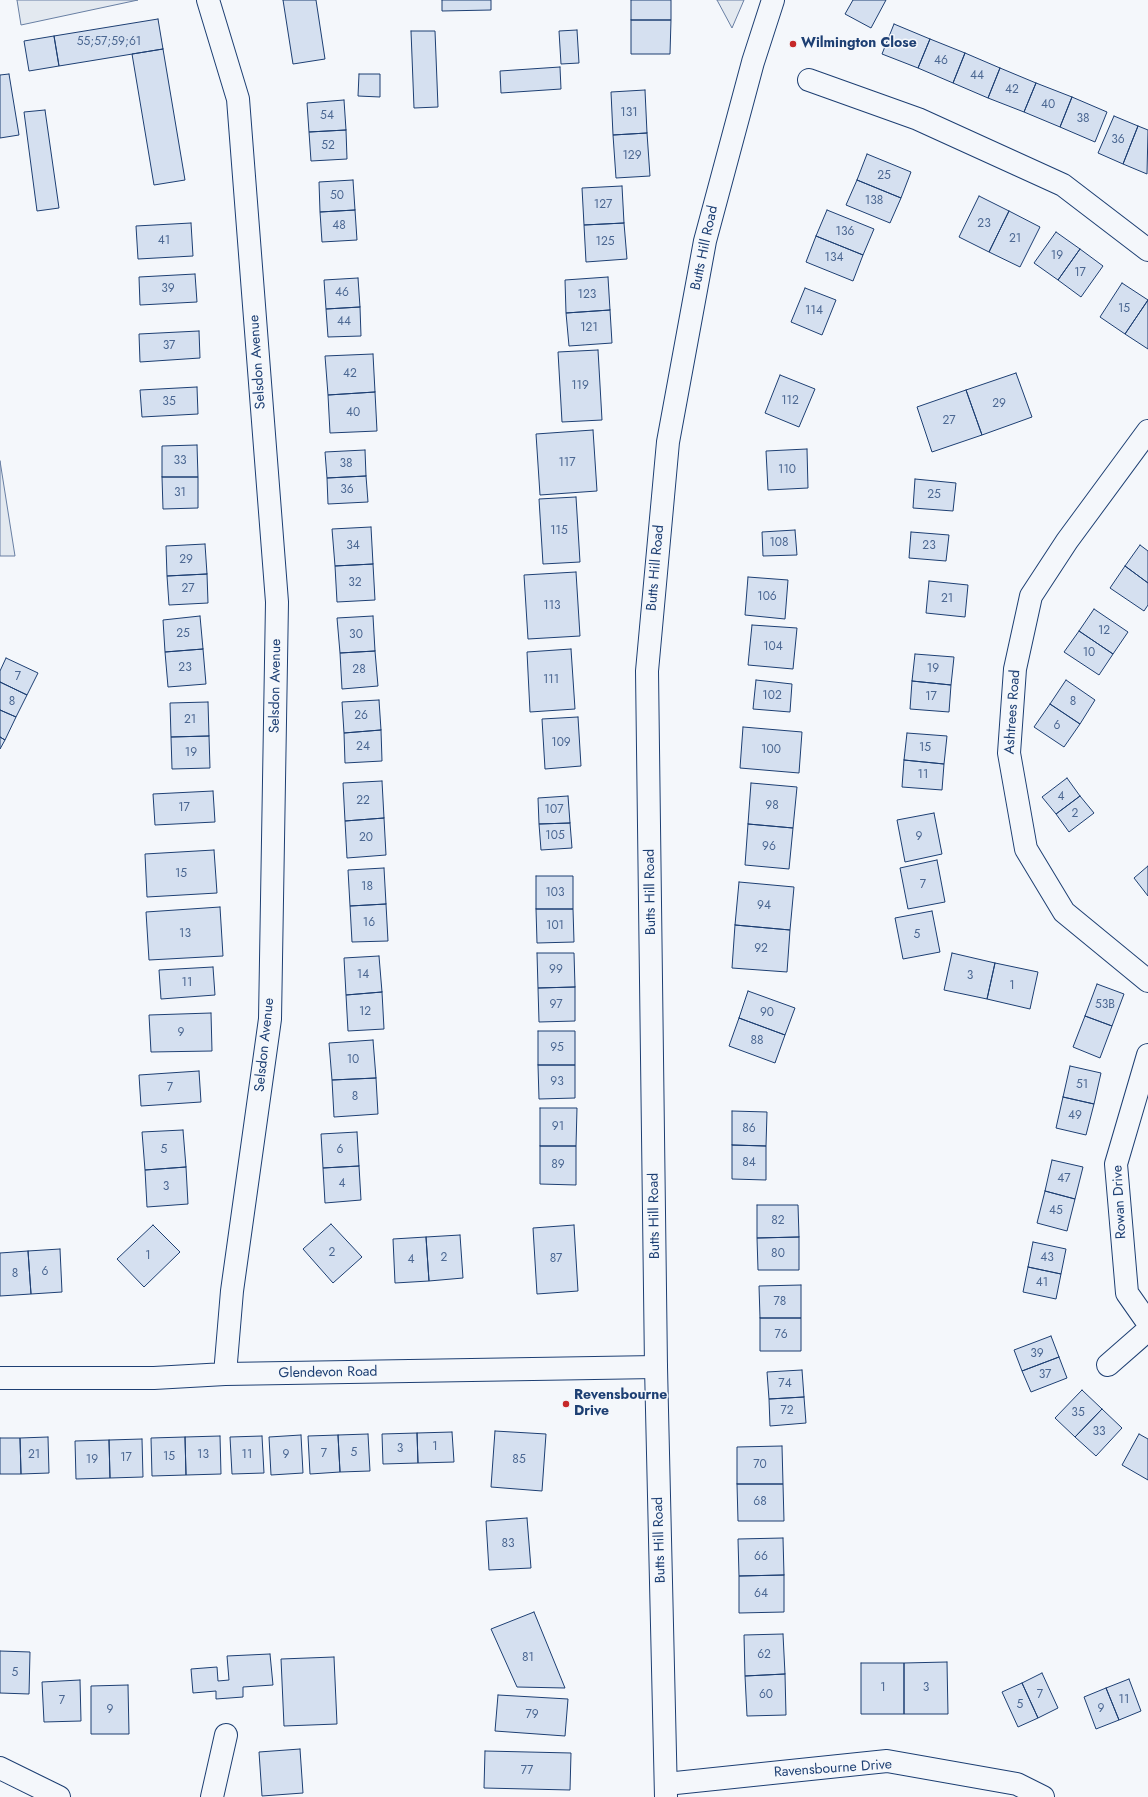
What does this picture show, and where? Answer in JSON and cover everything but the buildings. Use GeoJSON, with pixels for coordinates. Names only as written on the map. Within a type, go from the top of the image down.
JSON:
{"type":"FeatureCollection","features":[{"type":"Feature","properties":{"kind":"street","name":"Selsdon Avenue"},"geometry":{"type":"LineString","coordinates":[[208,0],[238,99],[277,602],[270,1019],[232,1291],[225,1374]]}},
{"type":"Feature","properties":{"kind":"street","name":"Butts Hill Road"},"geometry":{"type":"LineString","coordinates":[[666,1791],[656,1367],[647,671],[668,442],[703,249],[751,70],[773,0]]}},
{"type":"Feature","properties":{"kind":"street"},"geometry":{"type":"LineString","coordinates":[[809,80],[918,119],[1063,186],[1148,250]]}},
{"type":"Feature","properties":{"kind":"street","name":"Ashtrees Road"},"geometry":{"type":"LineString","coordinates":[[1148,431],[1067,541],[1031,596],[1016,669],[1009,753],[1026,849],[1064,912],[1148,981]]}},
{"type":"Feature","properties":{"kind":"street","name":"Rowan Drive"},"geometry":{"type":"LineString","coordinates":[[1148,1055],[1116,1164],[1127,1293],[1148,1323]]}},
{"type":"Feature","properties":{"kind":"street"},"geometry":{"type":"LineString","coordinates":[[1108,1365],[1148,1330]]}},
{"type":"Feature","properties":{"kind":"street","name":"Glendevon Road"},"geometry":{"type":"LineString","coordinates":[[0,1378],[154,1378],[225,1374],[656,1367]]}},
{"type":"Feature","properties":{"kind":"street"},"geometry":{"type":"LineString","coordinates":[[212,1797],[226,1735]]}},
{"type":"Feature","properties":{"kind":"street","name":"Ravensbourne Drive"},"geometry":{"type":"LineString","coordinates":[[666,1791],[887,1761],[1017,1784],[1043,1797]]}},
{"type":"Feature","properties":{"kind":"street"},"geometry":{"type":"LineString","coordinates":[[0,1768],[59,1797]]}},
{"type":"Feature","properties":{"kind":"shaded area"},"geometry":{"type":"Polygon","coordinates":[[[17,0],[138,0],[21,25],[17,0]]]}},
{"type":"Feature","properties":{"kind":"shaded area"},"geometry":{"type":"Polygon","coordinates":[[[717,0],[744,0],[732,28],[717,0]]]}},
{"type":"Feature","properties":{"kind":"shaded area"},"geometry":{"type":"Polygon","coordinates":[[[0,461],[15,556],[0,556],[0,461]]]}},
{"type":"Feature","properties":{"kind":"place","name":"Wilmington Close"},"geometry":{"type":"Point","coordinates":[793,44]}},
{"type":"Feature","properties":{"kind":"place","name":"Revensbourne Drive"},"geometry":{"type":"Point","coordinates":[566,1404]}}]}
